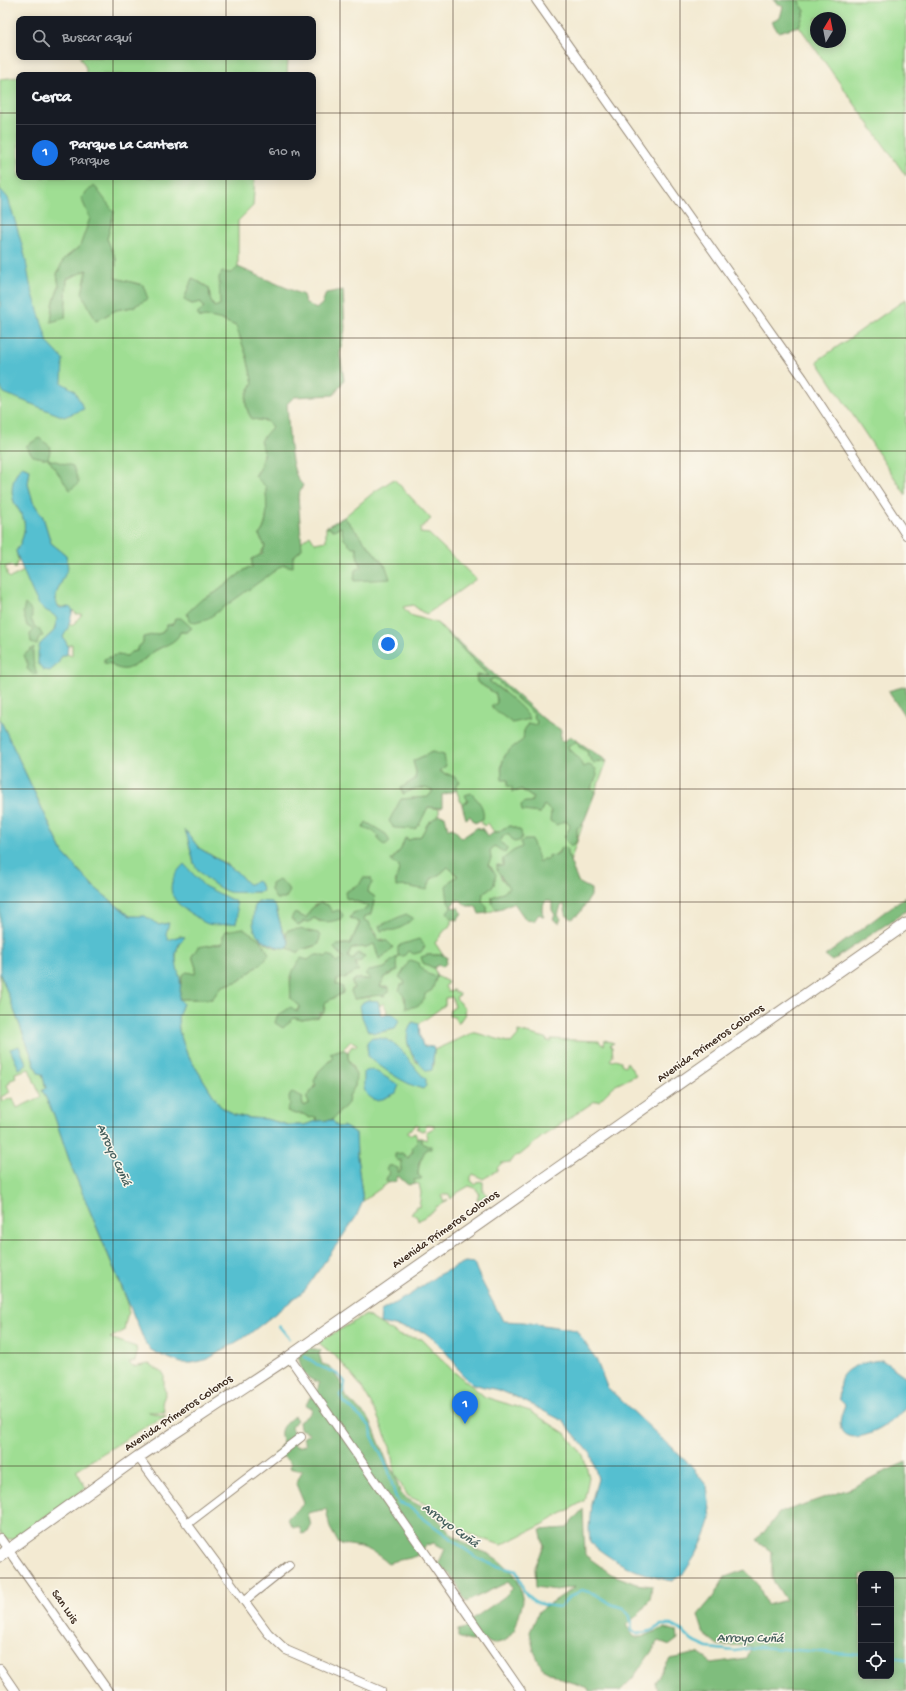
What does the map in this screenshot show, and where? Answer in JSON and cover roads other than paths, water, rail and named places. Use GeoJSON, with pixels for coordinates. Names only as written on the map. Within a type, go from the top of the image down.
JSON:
{"type":"FeatureCollection","features":[{"type":"Feature","properties":{"kind":"street"},"geometry":{"type":"LineString","coordinates":[[536,0],[803,378],[906,535]]}},
{"type":"Feature","properties":{"kind":"street","name":"Avenida Primeros Colonos"},"geometry":{"type":"LineString","coordinates":[[4,1553],[138,1457],[289,1357],[906,924]]}},
{"type":"Feature","properties":{"kind":"street"},"geometry":{"type":"LineString","coordinates":[[289,1357],[521,1691]]}},
{"type":"Feature","properties":{"kind":"street"},"geometry":{"type":"LineString","coordinates":[[188,1524],[301,1437]]}},
{"type":"Feature","properties":{"kind":"street"},"geometry":{"type":"LineString","coordinates":[[138,1457],[268,1634],[286,1650],[380,1691]]}},
{"type":"Feature","properties":{"kind":"street","name":"San Luis"},"geometry":{"type":"LineString","coordinates":[[0,1538],[4,1553],[107,1691]]}},
{"type":"Feature","properties":{"kind":"street"},"geometry":{"type":"LineString","coordinates":[[244,1601],[289,1565]]}},
{"type":"Feature","properties":{"kind":"street"},"geometry":{"type":"LineString","coordinates":[[0,1669],[15,1691]]}},
{"type":"Feature","properties":{"kind":"street"},"geometry":{"type":"LineString","coordinates":[[358,1691],[366,1685]]}},
{"type":"Feature","properties":{"kind":"water"},"geometry":{"type":"Polygon","coordinates":[[[0,189],[8,198],[25,256],[30,284],[48,343],[63,359],[62,383],[74,390],[84,409],[64,417],[4,393],[0,386],[0,189]]]}},
{"type":"Feature","properties":{"kind":"water"},"geometry":{"type":"Polygon","coordinates":[[[22,466],[30,469],[28,484],[33,502],[43,517],[51,543],[66,555],[68,568],[56,594],[56,604],[60,608],[69,607],[73,610],[68,628],[63,637],[68,646],[67,654],[61,657],[58,664],[50,671],[43,670],[38,663],[38,652],[40,644],[54,631],[57,619],[40,606],[16,551],[23,536],[24,521],[13,499],[12,489],[16,474],[22,466]]]}},
{"type":"Feature","properties":{"kind":"water"},"geometry":{"type":"Polygon","coordinates":[[[0,719],[63,853],[94,887],[130,916],[145,916],[159,925],[169,923],[166,934],[168,940],[180,936],[185,937],[176,952],[176,962],[180,982],[179,999],[183,1003],[178,1017],[179,1031],[187,1054],[220,1106],[234,1115],[266,1119],[288,1125],[304,1125],[317,1121],[332,1120],[338,1127],[343,1126],[356,1133],[357,1157],[363,1201],[356,1217],[305,1290],[248,1335],[208,1359],[192,1363],[181,1363],[151,1350],[144,1340],[72,1168],[54,1115],[42,1090],[46,1088],[42,1074],[38,1073],[0,973],[0,719]]]}},
{"type":"Feature","properties":{"kind":"water"},"geometry":{"type":"Polygon","coordinates":[[[185,830],[199,848],[237,872],[247,883],[251,885],[256,881],[260,883],[263,891],[229,892],[219,888],[208,880],[199,871],[194,863],[185,830]]]}},
{"type":"Feature","properties":{"kind":"water"},"geometry":{"type":"Polygon","coordinates":[[[184,864],[204,886],[236,902],[238,916],[236,923],[211,925],[186,911],[180,905],[172,893],[171,886],[177,872],[184,864]]]}},
{"type":"Feature","properties":{"kind":"water"},"geometry":{"type":"Polygon","coordinates":[[[258,901],[272,902],[276,908],[282,930],[289,943],[288,948],[270,944],[263,940],[256,932],[253,917],[255,904],[258,901]]]}},
{"type":"Feature","properties":{"kind":"water"},"geometry":{"type":"Polygon","coordinates":[[[368,1000],[378,1001],[381,1015],[392,1014],[397,1017],[399,1020],[395,1029],[375,1033],[368,1031],[362,1017],[360,1006],[363,1002],[368,1000]]]}},
{"type":"Feature","properties":{"kind":"water"},"geometry":{"type":"Polygon","coordinates":[[[413,1022],[419,1024],[423,1046],[433,1047],[432,1070],[427,1071],[417,1061],[410,1048],[407,1035],[413,1022]]]}},
{"type":"Feature","properties":{"kind":"water"},"geometry":{"type":"Polygon","coordinates":[[[372,1037],[386,1039],[399,1048],[426,1079],[426,1086],[423,1089],[409,1084],[387,1071],[368,1056],[367,1042],[372,1037]]]}},
{"type":"Feature","properties":{"kind":"water"},"geometry":{"type":"Polygon","coordinates":[[[19,1046],[27,1065],[19,1069],[10,1049],[19,1046]]]}},
{"type":"Feature","properties":{"kind":"water"},"geometry":{"type":"Polygon","coordinates":[[[372,1069],[399,1085],[396,1093],[378,1101],[366,1093],[364,1072],[372,1069]]]}},
{"type":"Feature","properties":{"kind":"water"},"geometry":{"type":"Polygon","coordinates":[[[465,1262],[474,1263],[503,1321],[523,1322],[576,1330],[596,1359],[607,1387],[690,1465],[707,1486],[711,1518],[697,1553],[684,1573],[672,1581],[638,1572],[608,1556],[590,1542],[589,1529],[591,1503],[598,1479],[591,1454],[563,1421],[499,1390],[471,1383],[460,1372],[454,1362],[437,1342],[424,1332],[380,1323],[381,1311],[411,1294],[438,1275],[465,1262]]]}},
{"type":"Feature","properties":{"kind":"water"},"geometry":{"type":"Polygon","coordinates":[[[882,1360],[906,1377],[906,1406],[893,1420],[879,1430],[859,1437],[851,1437],[844,1434],[841,1428],[841,1419],[845,1405],[839,1399],[842,1377],[845,1372],[863,1363],[882,1360]]]}},
{"type":"Feature","properties":{"kind":"waterway","name":"Arroyo Cuñá"},"geometry":{"type":"LineString","coordinates":[[279,1326],[289,1338]]}},
{"type":"Feature","properties":{"kind":"waterway","name":"Arroyo Cuñá"},"geometry":{"type":"LineString","coordinates":[[305,1357],[336,1374],[345,1382],[344,1390],[340,1395],[343,1401],[371,1427],[372,1436],[388,1469],[395,1495],[399,1503],[408,1506],[477,1558],[493,1565],[516,1571],[524,1591],[535,1602],[560,1607],[568,1598],[582,1590],[595,1594],[611,1604],[623,1608],[630,1616],[632,1631],[638,1634],[651,1631],[661,1625],[672,1625],[681,1630],[692,1641],[708,1648],[735,1651],[757,1647],[858,1655]]}},
{"type":"Feature","properties":{"kind":"waterway","name":"Arroyo Cuñá"},"geometry":{"type":"LineString","coordinates":[[894,1657],[906,1659]]}},
{"type":"Feature","properties":{"kind":"place","name":"Parque La Cantera"},"geometry":{"type":"Point","coordinates":[465,1424]}}]}
